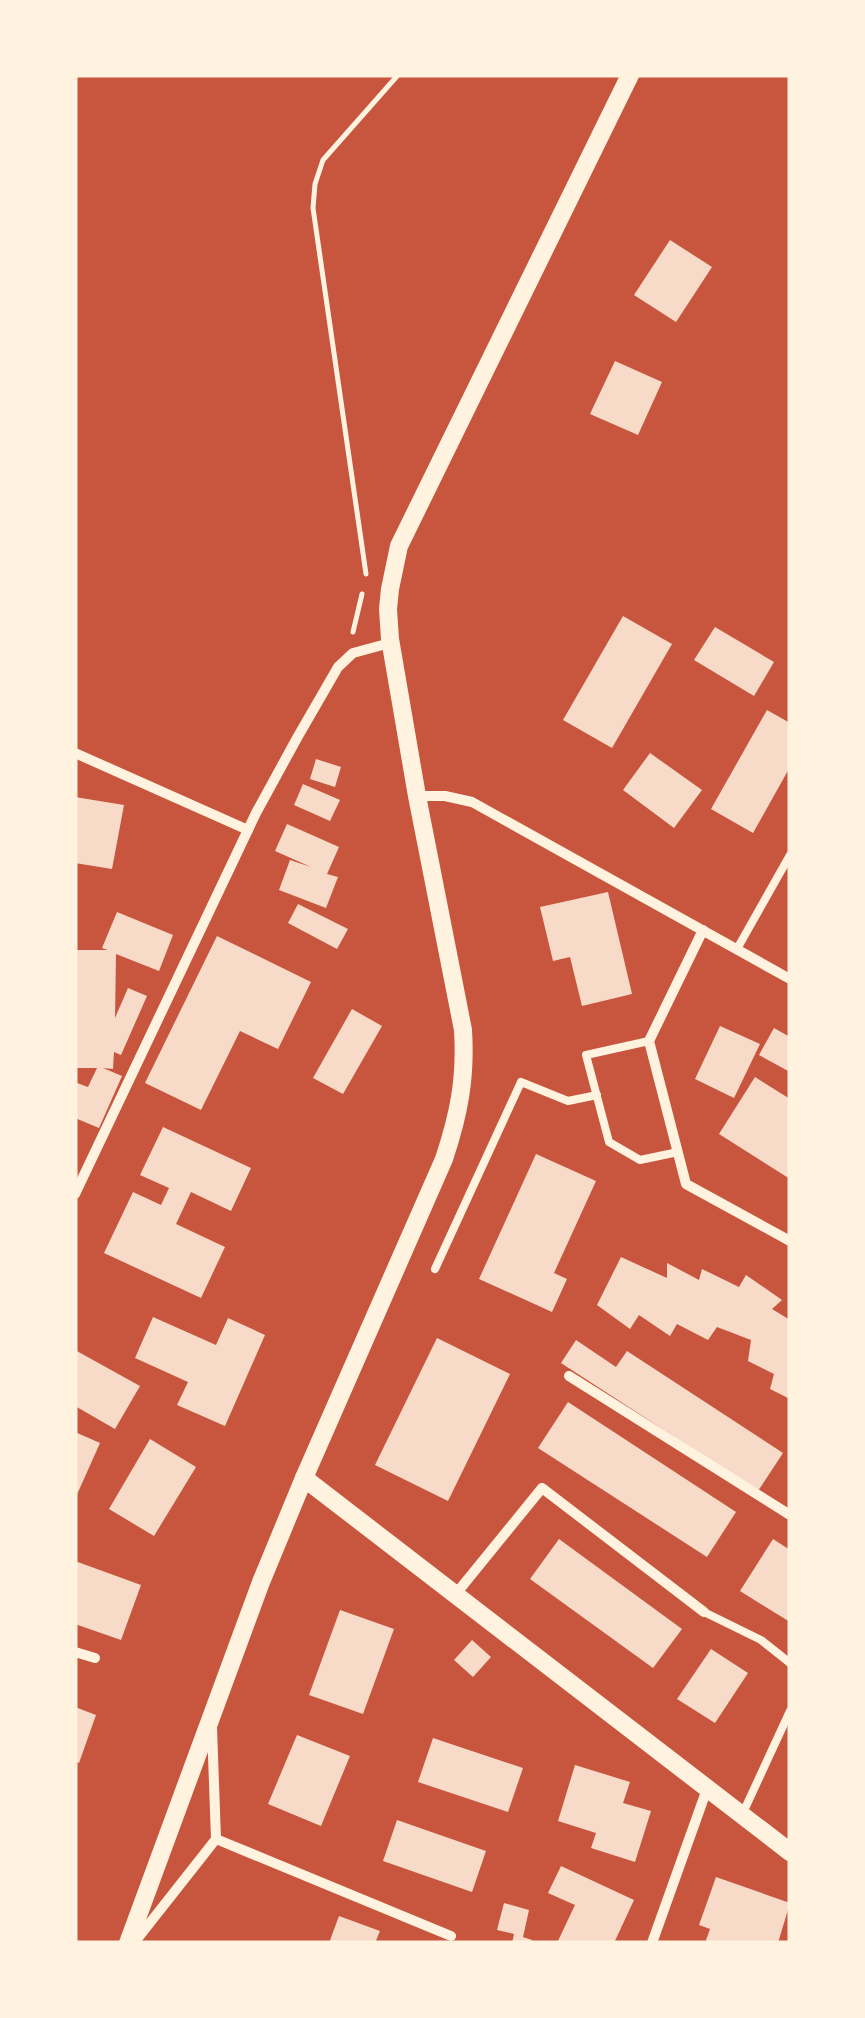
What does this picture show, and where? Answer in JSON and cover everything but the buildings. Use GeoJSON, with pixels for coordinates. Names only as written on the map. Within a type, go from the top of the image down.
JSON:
{"type":"FeatureCollection","features":[{"type":"Feature","properties":{"kind":"street"},"geometry":{"type":"LineString","coordinates":[[131,1943],[262,1582],[444,1159],[456,1122],[463,1089],[464,1030],[390,643],[388,609],[393,568],[399,546],[630,75]]}},
{"type":"Feature","properties":{"kind":"street"},"geometry":{"type":"LineString","coordinates":[[75,1194],[248,830],[338,667],[353,653],[390,643]]}},
{"type":"Feature","properties":{"kind":"street"},"geometry":{"type":"LineString","coordinates":[[75,753],[248,830]]}},
{"type":"Feature","properties":{"kind":"street"},"geometry":{"type":"LineString","coordinates":[[417,796],[445,796],[472,802],[790,978]]}},
{"type":"Feature","properties":{"kind":"street"},"geometry":{"type":"LineString","coordinates":[[702,930],[649,1041],[686,1184],[790,1241]]}},
{"type":"Feature","properties":{"kind":"street"},"geometry":{"type":"LineString","coordinates":[[569,1376],[790,1515]]}},
{"type":"Feature","properties":{"kind":"street"},"geometry":{"type":"LineString","coordinates":[[304,1478],[790,1852]]}},
{"type":"Feature","properties":{"kind":"street"},"geometry":{"type":"LineString","coordinates":[[455,1594],[542,1488],[704,1612]]}},
{"type":"Feature","properties":{"kind":"street"},"geometry":{"type":"LineString","coordinates":[[75,1652],[95,1658]]}},
{"type":"Feature","properties":{"kind":"street"},"geometry":{"type":"LineString","coordinates":[[131,1943],[216,1840],[212,1717]]}},
{"type":"Feature","properties":{"kind":"street"},"geometry":{"type":"LineString","coordinates":[[652,1943],[707,1789]]}},
{"type":"Feature","properties":{"kind":"street"},"geometry":{"type":"LineString","coordinates":[[216,1840],[451,1936]]}},
{"type":"Feature","properties":{"kind":"lane"},"geometry":{"type":"LineString","coordinates":[[737,949],[790,855]]}},
{"type":"Feature","properties":{"kind":"lane"},"geometry":{"type":"LineString","coordinates":[[649,1041],[586,1055],[609,1142],[640,1160],[678,1152]]}},
{"type":"Feature","properties":{"kind":"lane"},"geometry":{"type":"LineString","coordinates":[[435,1269],[522,1082],[568,1101],[597,1096]]}},
{"type":"Feature","properties":{"kind":"lane"},"geometry":{"type":"LineString","coordinates":[[704,1612],[761,1640],[790,1663]]}},
{"type":"Feature","properties":{"kind":"lane"},"geometry":{"type":"LineString","coordinates":[[742,1815],[790,1711]]}},
{"type":"Feature","properties":{"kind":"path"},"geometry":{"type":"LineString","coordinates":[[338,667],[351,638],[366,570],[313,208],[315,184],[323,160],[398,75]]}}]}
